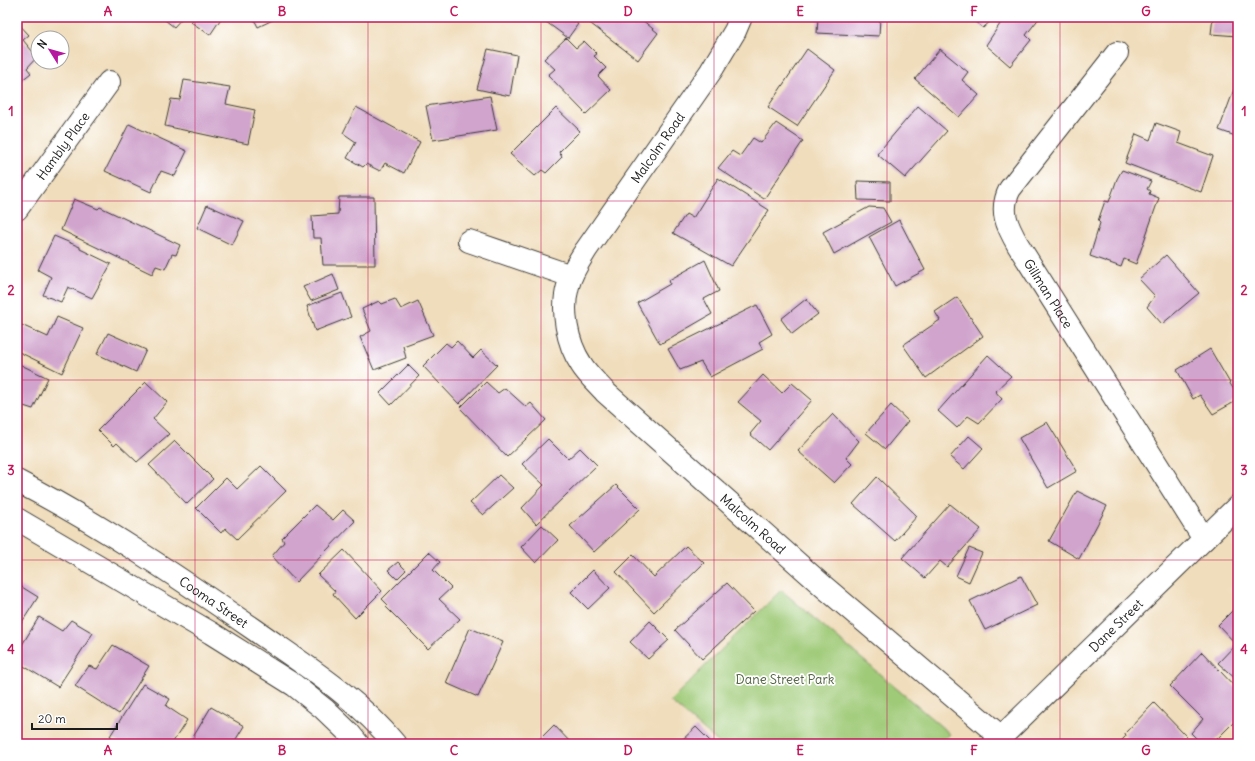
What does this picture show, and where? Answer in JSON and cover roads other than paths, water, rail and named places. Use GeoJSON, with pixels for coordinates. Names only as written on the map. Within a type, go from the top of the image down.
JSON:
{"type":"FeatureCollection","features":[{"type":"Feature","properties":{"kind":"street","name":"Malcolm Road"},"geometry":{"type":"LineString","coordinates":[[741,17],[735,31],[711,71],[586,250],[571,276],[566,293],[567,325],[575,354],[580,363],[605,392],[997,741]]}},
{"type":"Feature","properties":{"kind":"street","name":"Gillman Place"},"geometry":{"type":"LineString","coordinates":[[1118,53],[1010,189],[1005,203],[1005,216],[1018,245],[1204,539]]}},
{"type":"Feature","properties":{"kind":"street","name":"Hambly Place"},"geometry":{"type":"LineString","coordinates":[[17,209],[109,82]]}},
{"type":"Feature","properties":{"kind":"street"},"geometry":{"type":"LineString","coordinates":[[469,241],[571,276]]}},
{"type":"Feature","properties":{"kind":"street","name":"Cooma Street"},"geometry":{"type":"LineString","coordinates":[[17,481],[50,498],[123,542],[232,614],[314,671],[361,708],[395,744]]}},
{"type":"Feature","properties":{"kind":"street","name":"Dane Street"},"geometry":{"type":"LineString","coordinates":[[997,741],[1238,506]]}},
{"type":"Feature","properties":{"kind":"street","name":"Cooma Street"},"geometry":{"type":"LineString","coordinates":[[17,519],[211,632],[294,685],[324,709],[349,733],[358,744]]}},
{"type":"Feature","properties":{"kind":"park label","name":"Dane Street Park"},"geometry":{"type":"Point","coordinates":[785,679]}}]}
